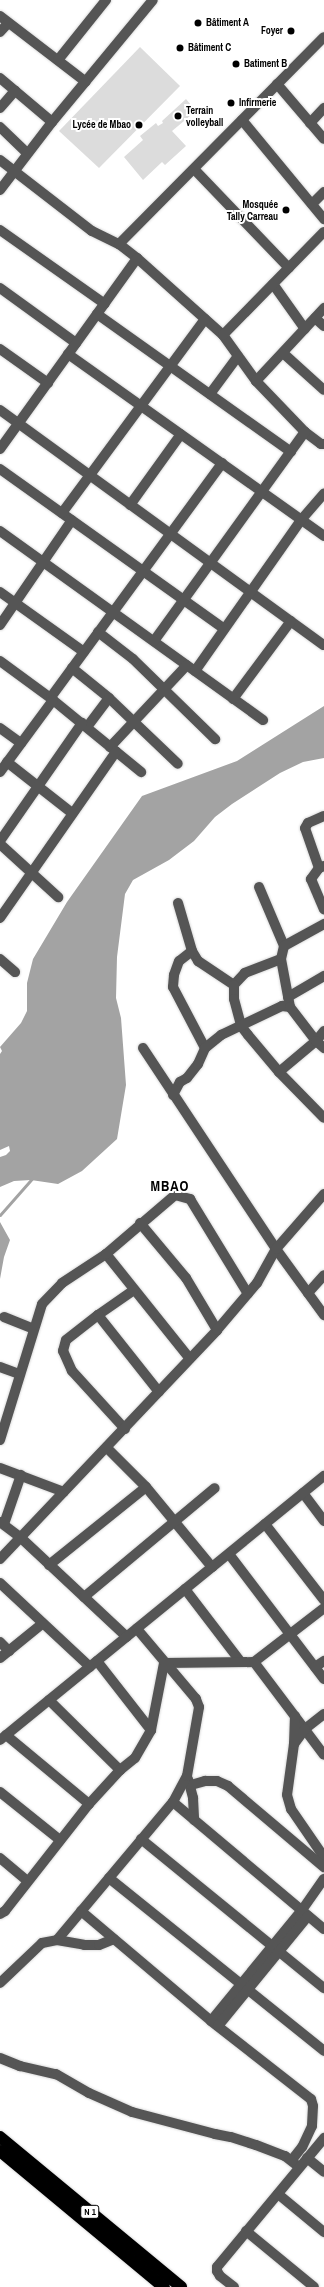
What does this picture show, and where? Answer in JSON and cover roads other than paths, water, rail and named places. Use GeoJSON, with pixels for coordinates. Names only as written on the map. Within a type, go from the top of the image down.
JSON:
{"type":"FeatureCollection","features":[{"type":"Feature","properties":{"kind":"highway","name":"N 1"},"geometry":{"type":"LineString","coordinates":[[0,2137],[181,2287]]}},
{"type":"Feature","properties":{"kind":"highway","name":"N 1"},"geometry":{"type":"LineString","coordinates":[[0,2151],[164,2287]]}},
{"type":"Feature","properties":{"kind":"street"},"geometry":{"type":"LineString","coordinates":[[58,60],[106,0]]}},
{"type":"Feature","properties":{"kind":"street"},"geometry":{"type":"LineString","coordinates":[[0,190],[27,153],[86,82],[149,1]]}},
{"type":"Feature","properties":{"kind":"street"},"geometry":{"type":"LineString","coordinates":[[0,32],[4,20],[86,82]]}},
{"type":"Feature","properties":{"kind":"street"},"geometry":{"type":"LineString","coordinates":[[119,244],[324,37]]}},
{"type":"Feature","properties":{"kind":"street"},"geometry":{"type":"LineString","coordinates":[[0,78],[52,122]]}},
{"type":"Feature","properties":{"kind":"street"},"geometry":{"type":"LineString","coordinates":[[277,84],[324,139]]}},
{"type":"Feature","properties":{"kind":"street"},"geometry":{"type":"LineString","coordinates":[[0,108],[15,91]]}},
{"type":"Feature","properties":{"kind":"street"},"geometry":{"type":"LineString","coordinates":[[310,123],[324,108]]}},
{"type":"Feature","properties":{"kind":"street"},"geometry":{"type":"LineString","coordinates":[[242,120],[324,220]]}},
{"type":"Feature","properties":{"kind":"street"},"geometry":{"type":"LineString","coordinates":[[0,127],[27,153]]}},
{"type":"Feature","properties":{"kind":"street"},"geometry":{"type":"LineString","coordinates":[[0,160],[92,231],[119,244],[137,258],[223,335],[256,381],[305,432],[321,444],[324,444]]}},
{"type":"Feature","properties":{"kind":"street"},"geometry":{"type":"LineString","coordinates":[[194,169],[289,268]]}},
{"type":"Feature","properties":{"kind":"street"},"geometry":{"type":"LineString","coordinates":[[312,204],[324,192]]}},
{"type":"Feature","properties":{"kind":"street"},"geometry":{"type":"LineString","coordinates":[[0,230],[105,304]]}},
{"type":"Feature","properties":{"kind":"street"},"geometry":{"type":"LineString","coordinates":[[223,335],[324,232]]}},
{"type":"Feature","properties":{"kind":"street"},"geometry":{"type":"LineString","coordinates":[[0,449],[137,258]]}},
{"type":"Feature","properties":{"kind":"street"},"geometry":{"type":"LineString","coordinates":[[274,284],[305,329]]}},
{"type":"Feature","properties":{"kind":"street"},"geometry":{"type":"LineString","coordinates":[[0,288],[76,343]]}},
{"type":"Feature","properties":{"kind":"street"},"geometry":{"type":"LineString","coordinates":[[256,381],[324,308]]}},
{"type":"Feature","properties":{"kind":"street"},"geometry":{"type":"LineString","coordinates":[[97,314],[291,452]]}},
{"type":"Feature","properties":{"kind":"street"},"geometry":{"type":"LineString","coordinates":[[315,318],[324,326]]}},
{"type":"Feature","properties":{"kind":"street"},"geometry":{"type":"LineString","coordinates":[[62,513],[205,319]]}},
{"type":"Feature","properties":{"kind":"street"},"geometry":{"type":"LineString","coordinates":[[0,349],[48,383]]}},
{"type":"Feature","properties":{"kind":"street"},"geometry":{"type":"LineString","coordinates":[[282,353],[324,390]]}},
{"type":"Feature","properties":{"kind":"street"},"geometry":{"type":"LineString","coordinates":[[68,354],[324,536]]}},
{"type":"Feature","properties":{"kind":"street"},"geometry":{"type":"LineString","coordinates":[[210,394],[238,356]]}},
{"type":"Feature","properties":{"kind":"street"},"geometry":{"type":"LineString","coordinates":[[0,410],[324,645]]}},
{"type":"Feature","properties":{"kind":"street"},"geometry":{"type":"LineString","coordinates":[[154,641],[305,432]]}},
{"type":"Feature","properties":{"kind":"street"},"geometry":{"type":"LineString","coordinates":[[130,505],[181,434]]}},
{"type":"Feature","properties":{"kind":"street"},"geometry":{"type":"LineString","coordinates":[[0,772],[72,668],[222,463]]}},
{"type":"Feature","properties":{"kind":"street"},"geometry":{"type":"LineString","coordinates":[[0,468],[224,629]]}},
{"type":"Feature","properties":{"kind":"street"},"geometry":{"type":"LineString","coordinates":[[0,918],[32,873],[113,750],[134,722],[164,689],[191,668],[224,629],[301,520],[324,494]]}},
{"type":"Feature","properties":{"kind":"street"},"geometry":{"type":"LineString","coordinates":[[0,625],[72,520]]}},
{"type":"Feature","properties":{"kind":"street"},"geometry":{"type":"LineString","coordinates":[[0,531],[263,720]]}},
{"type":"Feature","properties":{"kind":"street"},"geometry":{"type":"LineString","coordinates":[[0,592],[84,652]]}},
{"type":"Feature","properties":{"kind":"street"},"geometry":{"type":"LineString","coordinates":[[234,699],[291,621]]}},
{"type":"Feature","properties":{"kind":"street"},"geometry":{"type":"LineString","coordinates":[[98,632],[133,659],[215,739]]}},
{"type":"Feature","properties":{"kind":"street"},"geometry":{"type":"LineString","coordinates":[[0,661],[52,698],[141,772]]}},
{"type":"Feature","properties":{"kind":"street"},"geometry":{"type":"LineString","coordinates":[[72,668],[109,698],[178,764]]}},
{"type":"Feature","properties":{"kind":"street"},"geometry":{"type":"LineString","coordinates":[[0,841],[37,785],[84,725],[109,698]]}},
{"type":"Feature","properties":{"kind":"street"},"geometry":{"type":"LineString","coordinates":[[0,728],[21,743]]}},
{"type":"Feature","properties":{"kind":"street"},"geometry":{"type":"LineString","coordinates":[[7,762],[72,813]]}},
{"type":"Feature","properties":{"kind":"street"},"geometry":{"type":"LineString","coordinates":[[324,816],[308,823],[305,828],[321,867],[311,879],[324,909]]}},
{"type":"Feature","properties":{"kind":"street"},"geometry":{"type":"LineString","coordinates":[[0,844],[58,897]]}},
{"type":"Feature","properties":{"kind":"street"},"geometry":{"type":"LineString","coordinates":[[259,887],[284,946],[281,959],[289,1002],[316,1041],[324,1048]]}},
{"type":"Feature","properties":{"kind":"street"},"geometry":{"type":"LineString","coordinates":[[178,903],[192,951],[198,961],[234,985]]}},
{"type":"Feature","properties":{"kind":"street"},"geometry":{"type":"LineString","coordinates":[[284,946],[324,924]]}},
{"type":"Feature","properties":{"kind":"street"},"geometry":{"type":"LineString","coordinates":[[192,951],[179,961],[174,975],[173,987],[206,1048]]}},
{"type":"Feature","properties":{"kind":"street"},"geometry":{"type":"LineString","coordinates":[[0,959],[15,972]]}},
{"type":"Feature","properties":{"kind":"street"},"geometry":{"type":"LineString","coordinates":[[281,959],[245,972],[234,985],[234,999],[241,1026],[278,1072],[324,1118]]}},
{"type":"Feature","properties":{"kind":"street"},"geometry":{"type":"LineString","coordinates":[[173,1095],[180,1082],[187,1078],[198,1064],[206,1048],[221,1035],[289,1002],[324,976]]}},
{"type":"Feature","properties":{"kind":"street"},"geometry":{"type":"LineString","coordinates":[[278,1072],[316,1041],[324,1031]]}},
{"type":"Feature","properties":{"kind":"street"},"geometry":{"type":"LineString","coordinates":[[143,1048],[276,1249],[324,1315]]}},
{"type":"Feature","properties":{"kind":"street"},"geometry":{"type":"LineString","coordinates":[[0,1559],[107,1448],[217,1330],[257,1282],[276,1249],[324,1194]]}},
{"type":"Feature","properties":{"kind":"street"},"geometry":{"type":"LineString","coordinates":[[0,1440],[4,1415],[42,1304],[62,1283],[106,1254],[140,1223],[175,1195],[190,1199],[248,1294]]}},
{"type":"Feature","properties":{"kind":"street"},"geometry":{"type":"LineString","coordinates":[[140,1223],[186,1278],[217,1330]]}},
{"type":"Feature","properties":{"kind":"street"},"geometry":{"type":"LineString","coordinates":[[106,1254],[190,1359]]}},
{"type":"Feature","properties":{"kind":"street"},"geometry":{"type":"LineString","coordinates":[[308,1293],[324,1275]]}},
{"type":"Feature","properties":{"kind":"street"},"geometry":{"type":"LineString","coordinates":[[125,1429],[72,1371],[63,1351],[66,1340],[98,1314],[134,1290]]}},
{"type":"Feature","properties":{"kind":"street"},"geometry":{"type":"LineString","coordinates":[[98,1314],[159,1392]]}},
{"type":"Feature","properties":{"kind":"street"},"geometry":{"type":"LineString","coordinates":[[4,1317],[34,1329]]}},
{"type":"Feature","properties":{"kind":"street"},"geometry":{"type":"LineString","coordinates":[[0,1367],[19,1374]]}},
{"type":"Feature","properties":{"kind":"street"},"geometry":{"type":"LineString","coordinates":[[107,1448],[146,1487],[212,1567]]}},
{"type":"Feature","properties":{"kind":"street"},"geometry":{"type":"LineString","coordinates":[[0,1468],[64,1492]]}},
{"type":"Feature","properties":{"kind":"street"},"geometry":{"type":"LineString","coordinates":[[21,1475],[2,1523],[20,1537],[49,1566],[127,1637]]}},
{"type":"Feature","properties":{"kind":"street"},"geometry":{"type":"LineString","coordinates":[[89,1804],[3,1738],[324,1476]]}},
{"type":"Feature","properties":{"kind":"street"},"geometry":{"type":"LineString","coordinates":[[49,1566],[146,1487]]}},
{"type":"Feature","properties":{"kind":"street"},"geometry":{"type":"LineString","coordinates":[[84,1597],[215,1488]]}},
{"type":"Feature","properties":{"kind":"street"},"geometry":{"type":"LineString","coordinates":[[303,1493],[324,1521]]}},
{"type":"Feature","properties":{"kind":"street"},"geometry":{"type":"LineString","coordinates":[[265,1524],[324,1600]]}},
{"type":"Feature","properties":{"kind":"street"},"geometry":{"type":"LineString","coordinates":[[229,1554],[324,1679]]}},
{"type":"Feature","properties":{"kind":"street"},"geometry":{"type":"LineString","coordinates":[[0,1582],[43,1623],[93,1664],[151,1730]]}},
{"type":"Feature","properties":{"kind":"street"},"geometry":{"type":"LineString","coordinates":[[185,1589],[240,1661]]}},
{"type":"Feature","properties":{"kind":"street"},"geometry":{"type":"LineString","coordinates":[[164,1663],[254,1662],[324,1608]]}},
{"type":"Feature","properties":{"kind":"street"},"geometry":{"type":"LineString","coordinates":[[0,1658],[43,1623]]}},
{"type":"Feature","properties":{"kind":"street"},"geometry":{"type":"LineString","coordinates":[[136,1629],[196,1699],[199,1707],[189,1781],[194,1820]]}},
{"type":"Feature","properties":{"kind":"street"},"geometry":{"type":"LineString","coordinates":[[0,1642],[9,1650]]}},
{"type":"Feature","properties":{"kind":"street"},"geometry":{"type":"LineString","coordinates":[[315,1667],[324,1661]]}},
{"type":"Feature","properties":{"kind":"street"},"geometry":{"type":"LineString","coordinates":[[254,1662],[324,1755]]}},
{"type":"Feature","properties":{"kind":"street"},"geometry":{"type":"LineString","coordinates":[[0,1914],[5,1911],[27,1881],[89,1804],[120,1770],[135,1758],[151,1730],[164,1663]]}},
{"type":"Feature","properties":{"kind":"street"},"geometry":{"type":"LineString","coordinates":[[50,1700],[120,1770]]}},
{"type":"Feature","properties":{"kind":"street"},"geometry":{"type":"LineString","coordinates":[[294,1744],[305,1729],[324,1714]]}},
{"type":"Feature","properties":{"kind":"street"},"geometry":{"type":"LineString","coordinates":[[295,1716],[294,1744],[287,1794],[288,1802],[324,1857]]}},
{"type":"Feature","properties":{"kind":"street"},"geometry":{"type":"LineString","coordinates":[[57,1940],[189,1781]]}},
{"type":"Feature","properties":{"kind":"street"},"geometry":{"type":"LineString","coordinates":[[189,1781],[217,1781],[228,1786],[324,1867]]}},
{"type":"Feature","properties":{"kind":"street"},"geometry":{"type":"LineString","coordinates":[[0,1792],[60,1840]]}},
{"type":"Feature","properties":{"kind":"street"},"geometry":{"type":"LineString","coordinates":[[173,1802],[324,1929]]}},
{"type":"Feature","properties":{"kind":"street"},"geometry":{"type":"LineString","coordinates":[[140,1839],[324,1988]]}},
{"type":"Feature","properties":{"kind":"street"},"geometry":{"type":"LineString","coordinates":[[0,1858],[27,1881]]}},
{"type":"Feature","properties":{"kind":"street"},"geometry":{"type":"LineString","coordinates":[[109,1878],[324,2051]]}},
{"type":"Feature","properties":{"kind":"street"},"geometry":{"type":"LineString","coordinates":[[214,2024],[305,1913],[324,1879]]}},
{"type":"Feature","properties":{"kind":"street"},"geometry":{"type":"LineString","coordinates":[[81,1911],[214,2024],[312,2099],[312,2126],[295,2164],[278,2194],[217,2267],[217,2272],[220,2276],[234,2287]]}},
{"type":"Feature","properties":{"kind":"street"},"geometry":{"type":"LineString","coordinates":[[0,1983],[42,1943],[57,1940],[84,1945],[99,1945],[114,1939]]}},
{"type":"Feature","properties":{"kind":"street"},"geometry":{"type":"LineString","coordinates":[[0,2058],[6,2062],[56,2074],[89,2093],[132,2112],[215,2134],[231,2136],[295,2164]]}},
{"type":"Feature","properties":{"kind":"street"},"geometry":{"type":"LineString","coordinates":[[295,2164],[307,2158],[324,2138]]}},
{"type":"Feature","properties":{"kind":"street"},"geometry":{"type":"LineString","coordinates":[[307,2158],[324,2172]]}},
{"type":"Feature","properties":{"kind":"street"},"geometry":{"type":"LineString","coordinates":[[278,2194],[324,2232]]}},
{"type":"Feature","properties":{"kind":"street"},"geometry":{"type":"LineString","coordinates":[[246,2231],[314,2287]]}},
{"type":"Feature","properties":{"kind":"waterway"},"geometry":{"type":"LineString","coordinates":[[0,1215],[31,1180]]}},
{"type":"Feature","properties":{"kind":"place","name":"Bâtiment A"},"geometry":{"type":"Point","coordinates":[198,23]}},
{"type":"Feature","properties":{"kind":"place","name":"Foyer"},"geometry":{"type":"Point","coordinates":[291,31]}},
{"type":"Feature","properties":{"kind":"place","name":"Bâtiment C"},"geometry":{"type":"Point","coordinates":[180,48]}},
{"type":"Feature","properties":{"kind":"place","name":"Batiment B"},"geometry":{"type":"Point","coordinates":[236,64]}},
{"type":"Feature","properties":{"kind":"place","name":"Infirmerie"},"geometry":{"type":"Point","coordinates":[231,103]}},
{"type":"Feature","properties":{"kind":"place","name":"Terrain volleyball"},"geometry":{"type":"Point","coordinates":[178,116]}},
{"type":"Feature","properties":{"kind":"place","name":"Lycée de Mbao"},"geometry":{"type":"Point","coordinates":[139,125]}},
{"type":"Feature","properties":{"kind":"place","name":"Mosquée Tally Carreau"},"geometry":{"type":"Point","coordinates":[286,210]}},
{"type":"Feature","properties":{"kind":"district","name":"MBAO"},"geometry":{"type":"Point","coordinates":[170,1186]}}]}
